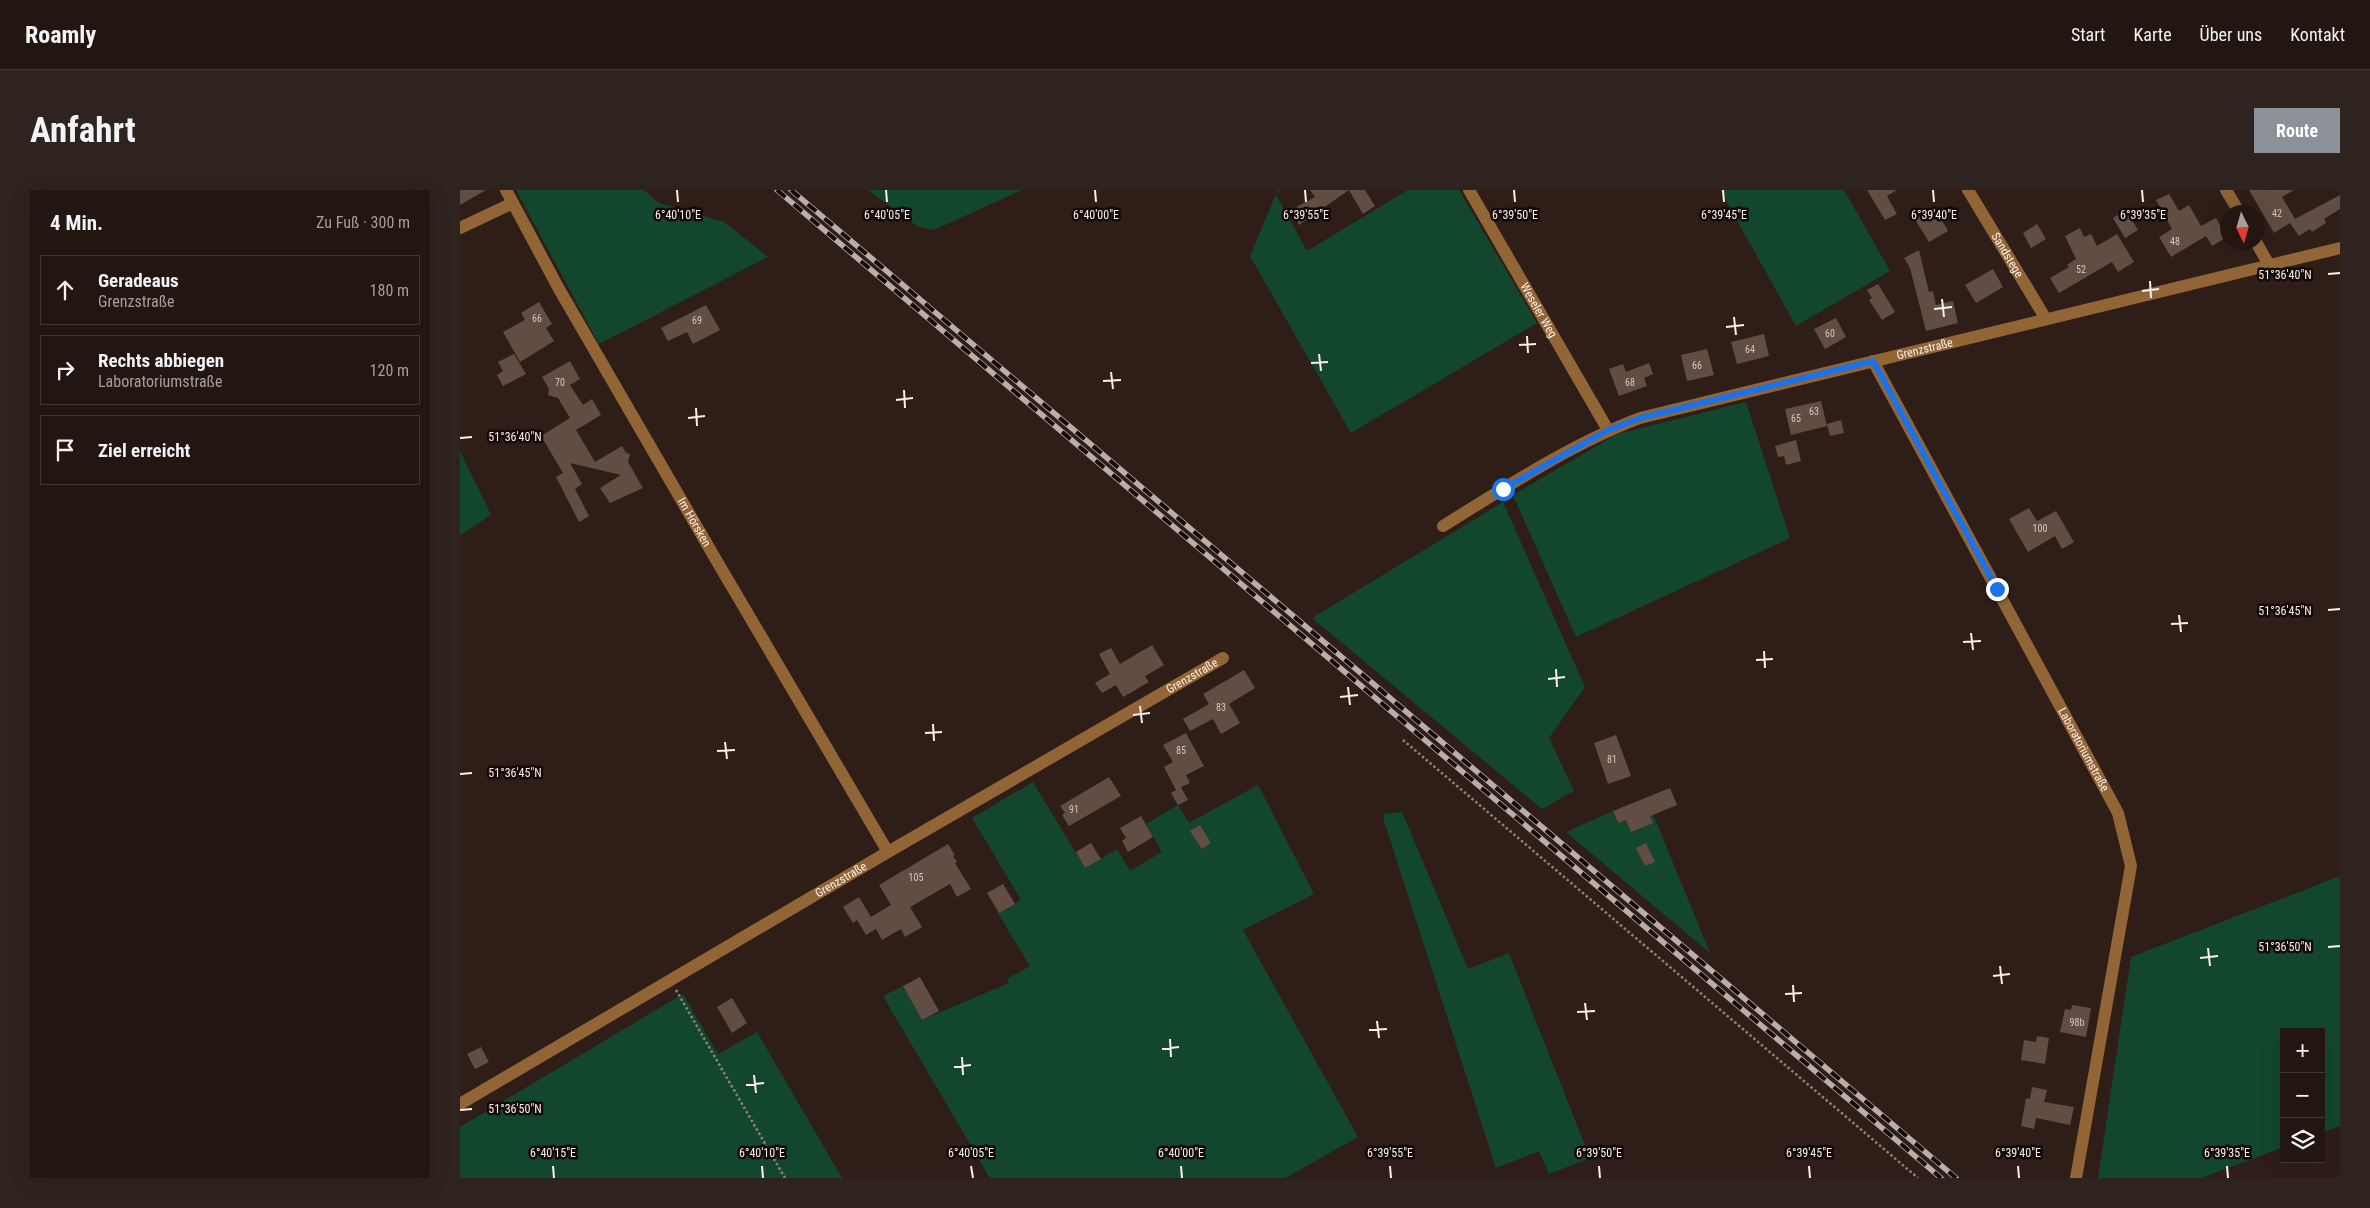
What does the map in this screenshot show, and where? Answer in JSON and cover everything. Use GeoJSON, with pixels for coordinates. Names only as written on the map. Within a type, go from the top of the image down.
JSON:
{"type":"FeatureCollection","features":[{"type":"Feature","properties":{"kind":"street","name":"Im Hörsken"},"geometry":{"type":"LineString","coordinates":[[506,190],[715,558],[888,852]]}},
{"type":"Feature","properties":{"kind":"street","name":"Weseler Weg"},"geometry":{"type":"LineString","coordinates":[[1469,190],[1608,430]]}},
{"type":"Feature","properties":{"kind":"street","name":"Sandstege"},"geometry":{"type":"LineString","coordinates":[[1968,190],[2046,320]]}},
{"type":"Feature","properties":{"kind":"street"},"geometry":{"type":"LineString","coordinates":[[2226,190],[2234,205]]}},
{"type":"Feature","properties":{"kind":"street"},"geometry":{"type":"LineString","coordinates":[[460,228],[513,203]]}},
{"type":"Feature","properties":{"kind":"street","name":"Grenzstraße"},"geometry":{"type":"LineString","coordinates":[[1443,526],[1503,489],[1608,430],[1640,418],[2340,248]]}},
{"type":"Feature","properties":{"kind":"street"},"geometry":{"type":"LineString","coordinates":[[2261,250],[2269,265]]}},
{"type":"Feature","properties":{"kind":"street","name":"Laboratoriumstraße"},"geometry":{"type":"LineString","coordinates":[[1873,361],[2118,813],[2131,866],[2076,1178]]}},
{"type":"Feature","properties":{"kind":"street","name":"Grenzstraße"},"geometry":{"type":"LineString","coordinates":[[460,1104],[888,852],[1223,658]]}},
{"type":"Feature","properties":{"kind":"path"},"geometry":{"type":"LineString","coordinates":[[1403,740],[1918,1178]]}},
{"type":"Feature","properties":{"kind":"path"},"geometry":{"type":"LineString","coordinates":[[670,980],[785,1178]]}},
{"type":"Feature","properties":{"kind":"green space"},"geometry":{"type":"Polygon","coordinates":[[[516,190],[644,190],[659,203],[724,222],[768,257],[599,344],[516,190]]]}},
{"type":"Feature","properties":{"kind":"green space"},"geometry":{"type":"Polygon","coordinates":[[[868,190],[1022,190],[934,230],[917,226],[868,190]]]}},
{"type":"Feature","properties":{"kind":"green space"},"geometry":{"type":"Polygon","coordinates":[[[1278,190],[1280,190],[1276,195],[1307,251],[1408,190],[1459,190],[1537,323],[1351,433],[1250,256],[1278,190]]]}},
{"type":"Feature","properties":{"kind":"green space"},"geometry":{"type":"Polygon","coordinates":[[[1720,190],[1844,190],[1890,271],[1796,326],[1720,190]]]}},
{"type":"Feature","properties":{"kind":"green space"},"geometry":{"type":"Polygon","coordinates":[[[1746,402],[1790,538],[1576,637],[1513,495],[1617,434],[1746,402]]]}},
{"type":"Feature","properties":{"kind":"green space"},"geometry":{"type":"Polygon","coordinates":[[[460,451],[491,515],[460,535],[460,451]]]}},
{"type":"Feature","properties":{"kind":"green space"},"geometry":{"type":"Polygon","coordinates":[[[1503,502],[1585,687],[1549,738],[1574,791],[1542,809],[1312,618],[1503,502]]]}},
{"type":"Feature","properties":{"kind":"green space"},"geometry":{"type":"Polygon","coordinates":[[[1033,782],[1085,868],[1117,849],[1130,871],[1162,852],[1146,824],[1178,805],[1189,823],[1258,785],[1314,894],[1243,930],[1358,1137],[1285,1178],[990,1178],[883,996],[903,986],[922,1020],[1009,983],[1007,979],[1030,966],[998,913],[1021,900],[972,818],[1033,782]]]}},
{"type":"Feature","properties":{"kind":"green space"},"geometry":{"type":"Polygon","coordinates":[[[1613,811],[1617,823],[1626,820],[1631,832],[1653,814],[1710,953],[1566,832],[1613,811]]]}},
{"type":"Feature","properties":{"kind":"green space"},"geometry":{"type":"Polygon","coordinates":[[[1402,812],[1468,969],[1509,953],[1590,1158],[1549,1174],[1539,1151],[1496,1168],[1384,821],[1384,814],[1402,812]]]}},
{"type":"Feature","properties":{"kind":"green space"},"geometry":{"type":"Polygon","coordinates":[[[2340,876],[2340,1126],[2325,1132],[2325,1028],[2280,1028],[2280,1148],[2201,1178],[2098,1178],[2131,957],[2340,876]]]}},
{"type":"Feature","properties":{"kind":"green space"},"geometry":{"type":"Polygon","coordinates":[[[683,994],[718,1054],[757,1032],[842,1178],[460,1178],[460,1127],[683,994]]]}},
{"type":"Feature","properties":{"kind":"building"},"geometry":{"type":"Polygon","coordinates":[[[460,190],[486,190],[460,205],[460,190]]]}},
{"type":"Feature","properties":{"kind":"building"},"geometry":{"type":"Polygon","coordinates":[[[1310,190],[1349,190],[1299,225],[1291,210],[1315,197],[1310,190]]]}},
{"type":"Feature","properties":{"kind":"building"},"geometry":{"type":"Polygon","coordinates":[[[1349,190],[1365,190],[1375,206],[1363,214],[1349,190]]]}},
{"type":"Feature","properties":{"kind":"building"},"geometry":{"type":"Polygon","coordinates":[[[1867,190],[1897,190],[1887,196],[1897,214],[1885,220],[1867,190]]]}},
{"type":"Feature","properties":{"kind":"building"},"geometry":{"type":"Polygon","coordinates":[[[2249,190],[2294,190],[2282,197],[2295,219],[2340,195],[2340,209],[2324,219],[2326,223],[2312,232],[2310,229],[2299,236],[2290,223],[2274,233],[2265,218],[2265,205],[2258,205],[2249,190]]]}},
{"type":"Feature","properties":{"kind":"building"},"geometry":{"type":"Polygon","coordinates":[[[2169,194],[2179,211],[2189,205],[2201,226],[2216,218],[2220,225],[2220,241],[2212,246],[2206,236],[2171,257],[2159,237],[2172,229],[2156,200],[2169,194]]]}},
{"type":"Feature","properties":{"kind":"building"},"geometry":{"type":"Polygon","coordinates":[[[1934,207],[1948,231],[1929,242],[1914,218],[1934,207]]]}},
{"type":"Feature","properties":{"kind":"building"},"geometry":{"type":"Polygon","coordinates":[[[2126,210],[2138,230],[2125,238],[2113,218],[2126,210]]]}},
{"type":"Feature","properties":{"kind":"building"},"geometry":{"type":"Polygon","coordinates":[[[2037,224],[2046,239],[2031,248],[2023,233],[2037,224]]]}},
{"type":"Feature","properties":{"kind":"building"},"geometry":{"type":"Polygon","coordinates":[[[2080,228],[2084,237],[2091,234],[2097,246],[2117,234],[2134,262],[2118,272],[2112,262],[2059,293],[2050,278],[2069,267],[2067,265],[2076,259],[2065,236],[2080,228]]]}},
{"type":"Feature","properties":{"kind":"building"},"geometry":{"type":"Polygon","coordinates":[[[1919,250],[1929,292],[1933,291],[1936,305],[1953,301],[1958,323],[1926,331],[1910,268],[1904,258],[1919,250]]]}},
{"type":"Feature","properties":{"kind":"building"},"geometry":{"type":"Polygon","coordinates":[[[1993,269],[2003,287],[1976,303],[1965,285],[1993,269]]]}},
{"type":"Feature","properties":{"kind":"building"},"geometry":{"type":"Polygon","coordinates":[[[1878,284],[1895,312],[1882,320],[1869,300],[1872,298],[1867,290],[1878,284]]]}},
{"type":"Feature","properties":{"kind":"building"},"geometry":{"type":"Polygon","coordinates":[[[539,302],[552,324],[546,328],[554,341],[520,362],[503,332],[525,320],[521,313],[539,302]]]}},
{"type":"Feature","properties":{"kind":"building"},"geometry":{"type":"Polygon","coordinates":[[[706,305],[720,330],[693,344],[687,332],[668,341],[661,328],[706,305]]]}},
{"type":"Feature","properties":{"kind":"building"},"geometry":{"type":"Polygon","coordinates":[[[1836,318],[1846,337],[1825,349],[1814,329],[1836,318]]]}},
{"type":"Feature","properties":{"kind":"building"},"geometry":{"type":"Polygon","coordinates":[[[1764,334],[1769,356],[1737,364],[1731,342],[1764,334]]]}},
{"type":"Feature","properties":{"kind":"building"},"geometry":{"type":"Polygon","coordinates":[[[1707,349],[1714,375],[1687,381],[1681,355],[1707,349]]]}},
{"type":"Feature","properties":{"kind":"building"},"geometry":{"type":"Polygon","coordinates":[[[514,354],[526,374],[503,386],[497,375],[503,371],[498,362],[514,354]]]}},
{"type":"Feature","properties":{"kind":"building"},"geometry":{"type":"Polygon","coordinates":[[[570,361],[580,379],[570,385],[583,405],[592,399],[601,415],[576,430],[595,462],[622,446],[626,453],[630,454],[628,462],[643,488],[610,503],[600,488],[621,475],[570,463],[582,484],[575,489],[589,516],[579,522],[556,477],[563,473],[541,436],[570,418],[558,398],[548,395],[549,389],[542,377],[570,361]]]}},
{"type":"Feature","properties":{"kind":"building"},"geometry":{"type":"Polygon","coordinates":[[[1649,363],[1653,374],[1644,378],[1647,386],[1619,396],[1609,369],[1623,364],[1626,372],[1649,363]]]}},
{"type":"Feature","properties":{"kind":"building"},"geometry":{"type":"Polygon","coordinates":[[[1821,401],[1827,426],[1791,435],[1785,409],[1821,401]]]}},
{"type":"Feature","properties":{"kind":"building"},"geometry":{"type":"Polygon","coordinates":[[[1841,420],[1844,433],[1830,436],[1827,424],[1841,420]]]}},
{"type":"Feature","properties":{"kind":"building"},"geometry":{"type":"Polygon","coordinates":[[[1796,440],[1801,461],[1786,465],[1784,456],[1778,457],[1775,446],[1796,440]]]}},
{"type":"Feature","properties":{"kind":"building"},"geometry":{"type":"Polygon","coordinates":[[[2029,508],[2037,521],[2056,511],[2074,542],[2062,549],[2055,536],[2028,552],[2009,519],[2029,508]]]}},
{"type":"Feature","properties":{"kind":"building"},"geometry":{"type":"Polygon","coordinates":[[[1152,645],[1164,665],[1145,676],[1149,682],[1123,697],[1116,685],[1102,693],[1095,683],[1110,674],[1099,654],[1111,648],[1120,664],[1152,645]]]}},
{"type":"Feature","properties":{"kind":"building"},"geometry":{"type":"Polygon","coordinates":[[[1244,670],[1255,688],[1229,704],[1240,723],[1221,734],[1213,719],[1190,731],[1183,719],[1209,704],[1203,694],[1244,670]]]}},
{"type":"Feature","properties":{"kind":"building"},"geometry":{"type":"Polygon","coordinates":[[[1186,733],[1204,766],[1186,775],[1190,783],[1181,787],[1188,800],[1178,805],[1171,793],[1176,790],[1164,767],[1173,762],[1163,745],[1186,733]]]}},
{"type":"Feature","properties":{"kind":"building"},"geometry":{"type":"Polygon","coordinates":[[[1616,735],[1631,776],[1608,784],[1594,743],[1616,735]]]}},
{"type":"Feature","properties":{"kind":"building"},"geometry":{"type":"Polygon","coordinates":[[[1109,777],[1121,796],[1069,826],[1062,815],[1065,813],[1060,806],[1109,777]]]}},
{"type":"Feature","properties":{"kind":"building"},"geometry":{"type":"Polygon","coordinates":[[[1670,788],[1677,805],[1650,816],[1653,823],[1631,832],[1626,820],[1618,823],[1613,811],[1670,788]]]}},
{"type":"Feature","properties":{"kind":"building"},"geometry":{"type":"Polygon","coordinates":[[[1141,816],[1153,837],[1128,852],[1122,841],[1126,838],[1120,828],[1141,816]]]}},
{"type":"Feature","properties":{"kind":"building"},"geometry":{"type":"Polygon","coordinates":[[[1200,825],[1211,843],[1202,849],[1190,831],[1200,825]]]}},
{"type":"Feature","properties":{"kind":"building"},"geometry":{"type":"Polygon","coordinates":[[[1091,843],[1101,859],[1085,868],[1076,852],[1091,843]]]}},
{"type":"Feature","properties":{"kind":"building"},"geometry":{"type":"Polygon","coordinates":[[[1646,843],[1655,862],[1645,866],[1636,848],[1646,843]]]}},
{"type":"Feature","properties":{"kind":"building"},"geometry":{"type":"Polygon","coordinates":[[[948,844],[955,855],[953,856],[957,862],[955,863],[971,889],[957,897],[950,884],[910,907],[922,927],[905,937],[901,929],[882,940],[876,929],[866,935],[857,920],[853,923],[843,907],[859,897],[871,917],[891,905],[879,885],[948,844]]]}},
{"type":"Feature","properties":{"kind":"building"},"geometry":{"type":"Polygon","coordinates":[[[1003,884],[1015,904],[999,913],[987,893],[1003,884]]]}},
{"type":"Feature","properties":{"kind":"building"},"geometry":{"type":"Polygon","coordinates":[[[920,977],[939,1011],[922,1020],[903,986],[920,977]]]}},
{"type":"Feature","properties":{"kind":"building"},"geometry":{"type":"Polygon","coordinates":[[[732,998],[747,1023],[732,1033],[717,1007],[732,998]]]}},
{"type":"Feature","properties":{"kind":"building"},"geometry":{"type":"Polygon","coordinates":[[[2072,1005],[2091,1008],[2086,1037],[2060,1032],[2065,1009],[2071,1010],[2072,1005]]]}},
{"type":"Feature","properties":{"kind":"building"},"geometry":{"type":"Polygon","coordinates":[[[2037,1036],[2049,1038],[2045,1064],[2021,1060],[2024,1040],[2036,1042],[2037,1036]]]}},
{"type":"Feature","properties":{"kind":"building"},"geometry":{"type":"Polygon","coordinates":[[[481,1047],[489,1062],[475,1069],[467,1054],[481,1047]]]}},
{"type":"Feature","properties":{"kind":"building"},"geometry":{"type":"Polygon","coordinates":[[[2032,1087],[2047,1090],[2044,1102],[2074,1107],[2070,1125],[2036,1118],[2034,1129],[2021,1126],[2026,1098],[2030,1099],[2032,1087]]]}},
{"type":"Feature","properties":{"kind":"railway"},"geometry":{"type":"LineString","coordinates":[[777,190],[1941,1178]]}},
{"type":"Feature","properties":{"kind":"railway"},"geometry":{"type":"LineString","coordinates":[[791,190],[1956,1178]]}},
{"type":"Feature","properties":{"kind":"route"},"geometry":{"type":"LineString","coordinates":[[1503,489],[1608,430],[1640,418],[1873,361],[1997,589]]}}]}
